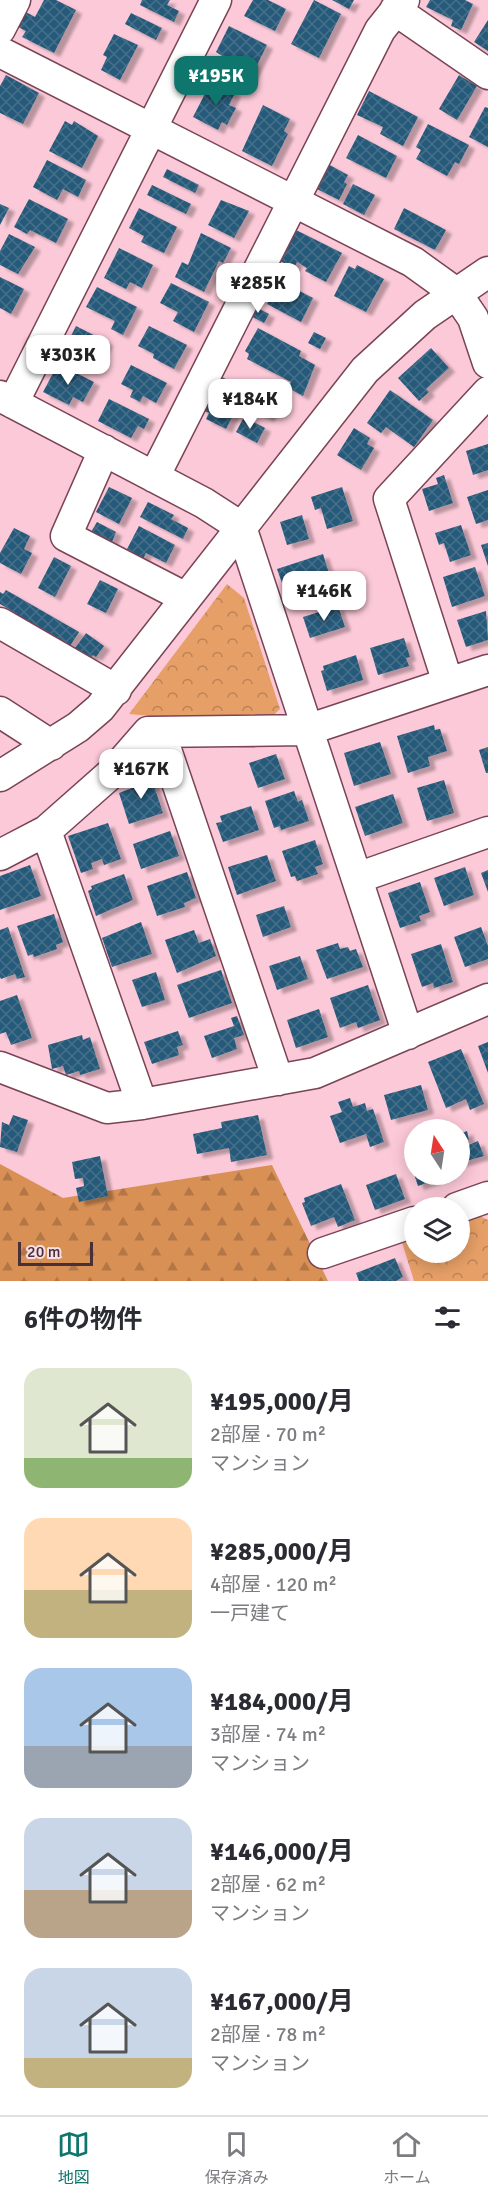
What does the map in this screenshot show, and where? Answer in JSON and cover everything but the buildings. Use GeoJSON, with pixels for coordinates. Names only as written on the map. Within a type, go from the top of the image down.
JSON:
{"type":"FeatureCollection","features":[{"type":"Feature","properties":{"kind":"street"},"geometry":{"type":"LineString","coordinates":[[0,30],[15,0]]}},
{"type":"Feature","properties":{"kind":"street"},"geometry":{"type":"LineString","coordinates":[[216,0],[152,129],[6,399],[154,477],[241,527],[408,1035]]}},
{"type":"Feature","properties":{"kind":"street"},"geometry":{"type":"LineString","coordinates":[[154,477],[380,30],[400,5],[488,74]]}},
{"type":"Feature","properties":{"kind":"street"},"geometry":{"type":"LineString","coordinates":[[0,52],[413,262],[456,293],[473,318],[488,363]]}},
{"type":"Feature","properties":{"kind":"street"},"geometry":{"type":"LineString","coordinates":[[0,776],[78,727],[116,690],[365,370],[417,322],[488,272]]}},
{"type":"Feature","properties":{"kind":"street"},"geometry":{"type":"LineString","coordinates":[[448,683],[388,499],[488,392]]}},
{"type":"Feature","properties":{"kind":"street"},"geometry":{"type":"LineString","coordinates":[[104,450],[66,536],[186,598]]}},
{"type":"Feature","properties":{"kind":"street"},"geometry":{"type":"LineString","coordinates":[[0,623],[116,690]]}},
{"type":"Feature","properties":{"kind":"street"},"geometry":{"type":"LineString","coordinates":[[0,855],[46,831],[114,771],[148,732],[308,730],[488,670]]}},
{"type":"Feature","properties":{"kind":"street"},"geometry":{"type":"LineString","coordinates":[[0,712],[51,745]]}},
{"type":"Feature","properties":{"kind":"street"},"geometry":{"type":"LineString","coordinates":[[160,732],[278,1080]]}},
{"type":"Feature","properties":{"kind":"street"},"geometry":{"type":"LineString","coordinates":[[46,831],[142,1104]]}},
{"type":"Feature","properties":{"kind":"street"},"geometry":{"type":"LineString","coordinates":[[357,878],[488,832]]}},
{"type":"Feature","properties":{"kind":"street"},"geometry":{"type":"LineString","coordinates":[[0,1067],[107,1108],[142,1104],[315,1073],[488,999]]}},
{"type":"Feature","properties":{"kind":"street"},"geometry":{"type":"LineString","coordinates":[[470,1203],[488,1197]]}},
{"type":"Feature","properties":{"kind":"street"},"geometry":{"type":"LineString","coordinates":[[323,1253],[404,1225]]}},
{"type":"Feature","properties":{"kind":"green space"},"geometry":{"type":"Polygon","coordinates":[[[227,584],[244,598],[280,709],[262,726],[129,714],[227,584]]]}},
{"type":"Feature","properties":{"kind":"green space"},"geometry":{"type":"Polygon","coordinates":[[[0,1164],[63,1198],[272,1165],[328,1281],[0,1281],[0,1164]]]}},
{"type":"Feature","properties":{"kind":"green space"},"geometry":{"type":"Polygon","coordinates":[[[474,1213],[488,1220],[488,1281],[414,1281],[408,1263],[470,1263],[470,1214],[474,1213]]]}}]}
